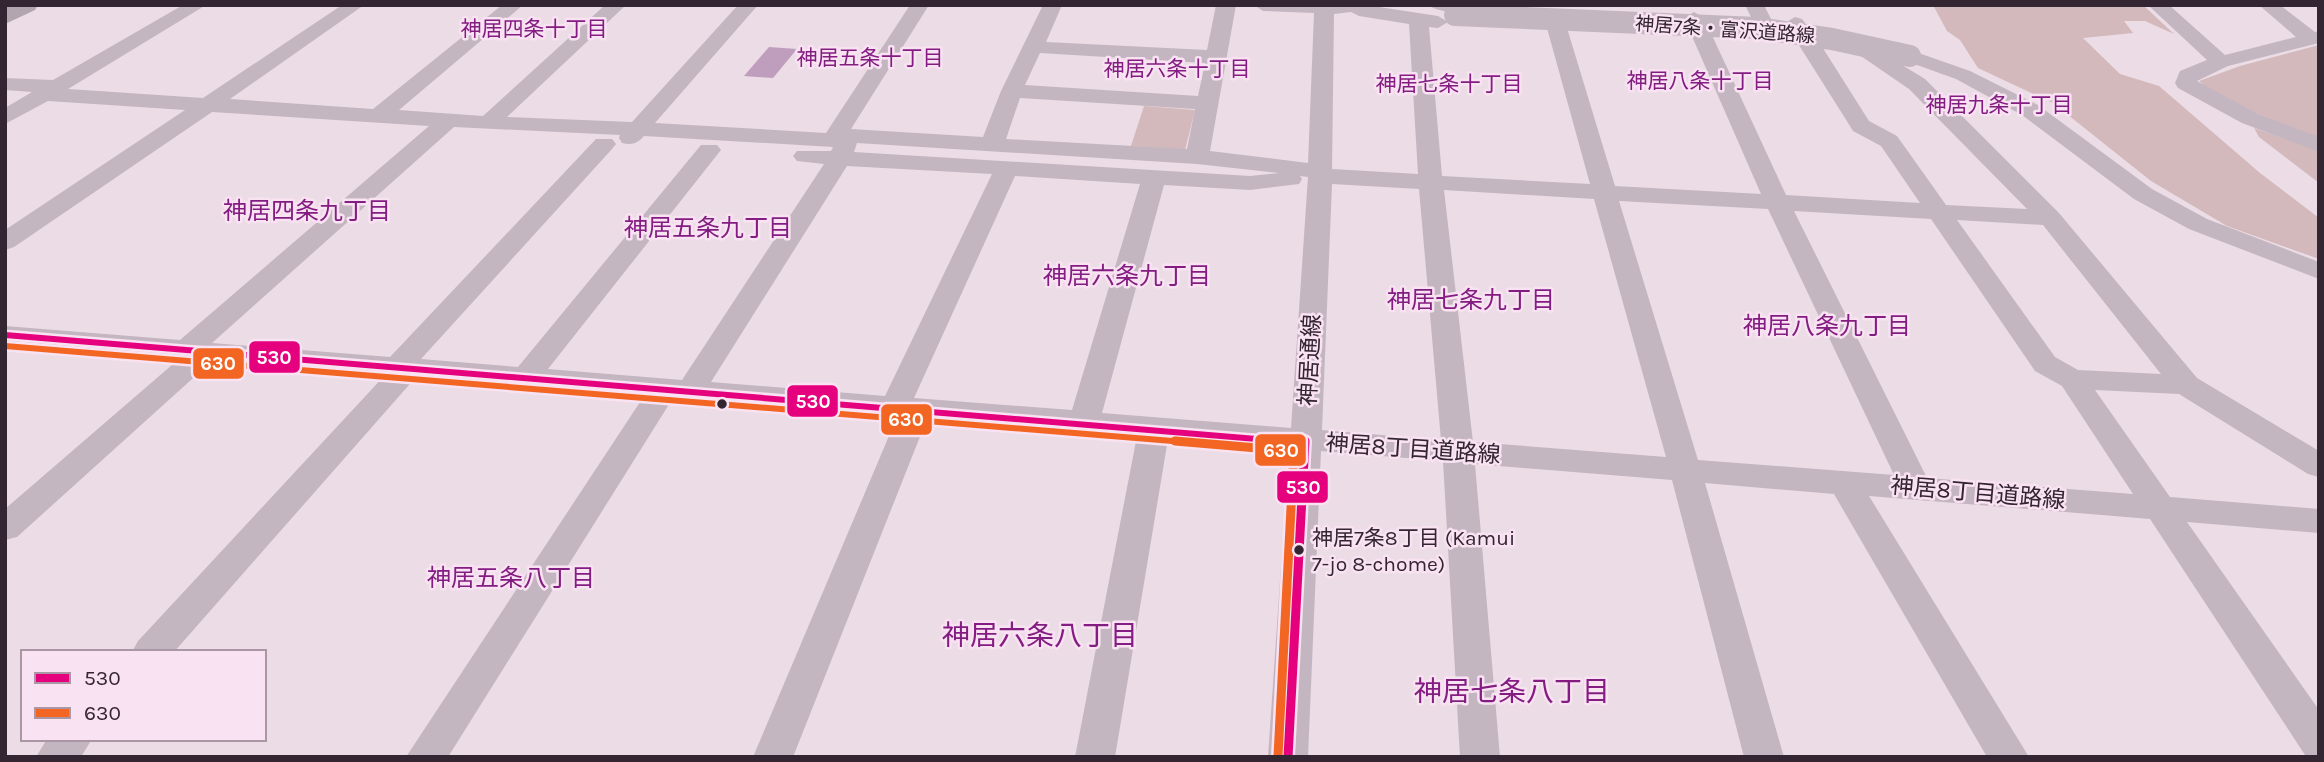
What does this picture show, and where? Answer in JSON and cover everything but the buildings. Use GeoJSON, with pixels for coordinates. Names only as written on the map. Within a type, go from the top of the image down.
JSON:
{"type":"FeatureCollection","features":[{"type":"Feature","properties":{"kind":"main road"},"geometry":{"type":"LineString","coordinates":[[5,16],[26,5]]}},
{"type":"Feature","properties":{"kind":"street"},"geometry":{"type":"LineString","coordinates":[[5,117],[197,5]]}},
{"type":"Feature","properties":{"kind":"street"},"geometry":{"type":"LineString","coordinates":[[5,242],[355,5]]}},
{"type":"Feature","properties":{"kind":"street"},"geometry":{"type":"LineString","coordinates":[[377,116],[514,5]]}},
{"type":"Feature","properties":{"kind":"street"},"geometry":{"type":"LineString","coordinates":[[488,123],[617,5]]}},
{"type":"Feature","properties":{"kind":"street"},"geometry":{"type":"LineString","coordinates":[[153,650],[402,367],[749,5]]}},
{"type":"Feature","properties":{"kind":"street"},"geometry":{"type":"LineString","coordinates":[[426,757],[677,390],[840,145],[920,5]]}},
{"type":"Feature","properties":{"kind":"street"},"geometry":{"type":"LineString","coordinates":[[992,145],[1012,91],[1053,5]]}},
{"type":"Feature","properties":{"kind":"street"},"geometry":{"type":"LineString","coordinates":[[1197,157],[1226,5]]}},
{"type":"Feature","properties":{"kind":"street","name":"神居7条・富沢道路線"},"geometry":{"type":"LineString","coordinates":[[1263,5],[1757,28],[1808,34],[1910,55],[1963,75],[2030,110],[2143,194],[2198,224],[2319,271]]}},
{"type":"Feature","properties":{"kind":"street"},"geometry":{"type":"LineString","coordinates":[[2157,5],[2221,62]]}},
{"type":"Feature","properties":{"kind":"street"},"geometry":{"type":"LineString","coordinates":[[2268,5],[2316,38]]}},
{"type":"Feature","properties":{"kind":"street"},"geometry":{"type":"LineString","coordinates":[[1435,12],[1485,6],[1623,10],[1699,27],[1758,13],[1802,33],[1880,59],[1917,84],[2050,218],[2186,385],[2319,466]]}},
{"type":"Feature","properties":{"kind":"street","name":"神居通線"},"geometry":{"type":"LineString","coordinates":[[1289,757],[1320,176],[1324,7]]}},
{"type":"Feature","properties":{"kind":"street"},"geometry":{"type":"LineString","coordinates":[[1359,10],[1435,12],[1557,28],[1699,27],[1802,33]]}},
{"type":"Feature","properties":{"kind":"street"},"geometry":{"type":"LineString","coordinates":[[1435,12],[1431,183],[1458,451],[1480,757]]}},
{"type":"Feature","properties":{"kind":"street"},"geometry":{"type":"LineString","coordinates":[[1699,27],[1778,204],[1916,488]]}},
{"type":"Feature","properties":{"kind":"street"},"geometry":{"type":"LineString","coordinates":[[1557,28],[1685,470],[1764,757]]}},
{"type":"Feature","properties":{"kind":"street"},"geometry":{"type":"LineString","coordinates":[[1802,33],[1861,126],[1889,141],[2045,364],[2072,379],[2186,385]]}},
{"type":"Feature","properties":{"kind":"street"},"geometry":{"type":"LineString","coordinates":[[2316,38],[2221,62],[2187,75],[2186,83],[2209,99],[2267,126],[2319,145]]}},
{"type":"Feature","properties":{"kind":"street"},"geometry":{"type":"LineString","coordinates":[[1034,47],[1216,57]]}},
{"type":"Feature","properties":{"kind":"street"},"geometry":{"type":"LineString","coordinates":[[5,84],[43,95],[553,127],[709,150],[840,145],[1007,168],[1250,183],[1320,176],[2050,218]]}},
{"type":"Feature","properties":{"kind":"street"},"geometry":{"type":"LineString","coordinates":[[1012,91],[1207,103]]}},
{"type":"Feature","properties":{"kind":"street"},"geometry":{"type":"LineString","coordinates":[[5,102],[43,95]]}},
{"type":"Feature","properties":{"kind":"street"},"geometry":{"type":"LineString","coordinates":[[5,528],[449,120]]}},
{"type":"Feature","properties":{"kind":"street"},"geometry":{"type":"LineString","coordinates":[[553,127],[582,141],[622,139],[840,145],[992,145],[1240,160],[1320,176]]}},
{"type":"Feature","properties":{"kind":"street"},"geometry":{"type":"LineString","coordinates":[[526,377],[709,150]]}},
{"type":"Feature","properties":{"kind":"street"},"geometry":{"type":"LineString","coordinates":[[772,757],[905,408],[1007,168]]}},
{"type":"Feature","properties":{"kind":"street"},"geometry":{"type":"LineString","coordinates":[[1084,423],[1154,177]]}},
{"type":"Feature","properties":{"kind":"street"},"geometry":{"type":"LineString","coordinates":[[5,355],[18,336]]}},
{"type":"Feature","properties":{"kind":"street","name":"神居8丁目道路線"},"geometry":{"type":"LineString","coordinates":[[18,336],[2319,521]]}},
{"type":"Feature","properties":{"kind":"street"},"geometry":{"type":"LineString","coordinates":[[2072,379],[2319,743]]}},
{"type":"Feature","properties":{"kind":"street"},"geometry":{"type":"LineString","coordinates":[[1095,757],[1154,429]]}},
{"type":"Feature","properties":{"kind":"street"},"geometry":{"type":"LineString","coordinates":[[1843,481],[2010,757]]}},
{"type":"Feature","properties":{"kind":"street"},"geometry":{"type":"LineString","coordinates":[[56,757],[70,741]]}},
{"type":"Feature","properties":{"kind":"shaded area"},"geometry":{"type":"Polygon","coordinates":[[[1933,5],[2143,5],[2174,34],[2145,21],[2124,21],[2133,33],[2083,38],[2120,74],[2159,86],[2260,173],[2319,218],[2319,259],[2227,226],[2151,181],[2053,103],[1978,68],[1960,40],[1947,31],[1933,5]]]}},
{"type":"Feature","properties":{"kind":"shaded area"},"geometry":{"type":"Polygon","coordinates":[[[2319,45],[2319,139],[2221,99],[2199,81],[2240,66],[2319,45]]]}},
{"type":"Feature","properties":{"kind":"shaded area"},"geometry":{"type":"Polygon","coordinates":[[[1144,106],[1195,110],[1185,150],[1131,146],[1144,106]]]}},
{"type":"Feature","properties":{"kind":"shaded area"},"geometry":{"type":"Polygon","coordinates":[[[2254,128],[2319,150],[2319,183],[2259,137],[2254,128]]]}},
{"type":"Feature","properties":{"kind":"transit line","name":"530"},"geometry":{"type":"LineString","coordinates":[[5,335],[1305,441],[1288,757]]}},
{"type":"Feature","properties":{"kind":"transit line","name":"630"},"geometry":{"type":"LineString","coordinates":[[5,346],[1294,451],[1278,756]]}},
{"type":"Feature","properties":{"kind":"place","name":"神居7条8丁目 (Kamui 7-jo 8-chome)"},"geometry":{"type":"Point","coordinates":[1299,550]}},
{"type":"Feature","properties":{"kind":"district","name":"神居四条十丁目"},"geometry":{"type":"Point","coordinates":[534,29]}},
{"type":"Feature","properties":{"kind":"district","name":"神居五条十丁目"},"geometry":{"type":"Point","coordinates":[870,58]}},
{"type":"Feature","properties":{"kind":"district","name":"神居六条十丁目"},"geometry":{"type":"Point","coordinates":[1177,69]}},
{"type":"Feature","properties":{"kind":"district","name":"神居八条十丁目"},"geometry":{"type":"Point","coordinates":[1700,81]}},
{"type":"Feature","properties":{"kind":"district","name":"神居七条十丁目"},"geometry":{"type":"Point","coordinates":[1449,84]}},
{"type":"Feature","properties":{"kind":"district","name":"神居九条十丁目"},"geometry":{"type":"Point","coordinates":[1999,105]}},
{"type":"Feature","properties":{"kind":"district","name":"神居四条九丁目"},"geometry":{"type":"Point","coordinates":[307,211]}},
{"type":"Feature","properties":{"kind":"district","name":"神居五条九丁目"},"geometry":{"type":"Point","coordinates":[708,228]}},
{"type":"Feature","properties":{"kind":"district","name":"神居六条九丁目"},"geometry":{"type":"Point","coordinates":[1127,276]}},
{"type":"Feature","properties":{"kind":"district","name":"神居七条九丁目"},"geometry":{"type":"Point","coordinates":[1471,300]}},
{"type":"Feature","properties":{"kind":"district","name":"神居八条九丁目"},"geometry":{"type":"Point","coordinates":[1827,326]}},
{"type":"Feature","properties":{"kind":"district","name":"神居五条八丁目"},"geometry":{"type":"Point","coordinates":[511,578]}},
{"type":"Feature","properties":{"kind":"district","name":"神居六条八丁目"},"geometry":{"type":"Point","coordinates":[1040,635]}},
{"type":"Feature","properties":{"kind":"district","name":"神居七条八丁目"},"geometry":{"type":"Point","coordinates":[1512,691]}}]}
